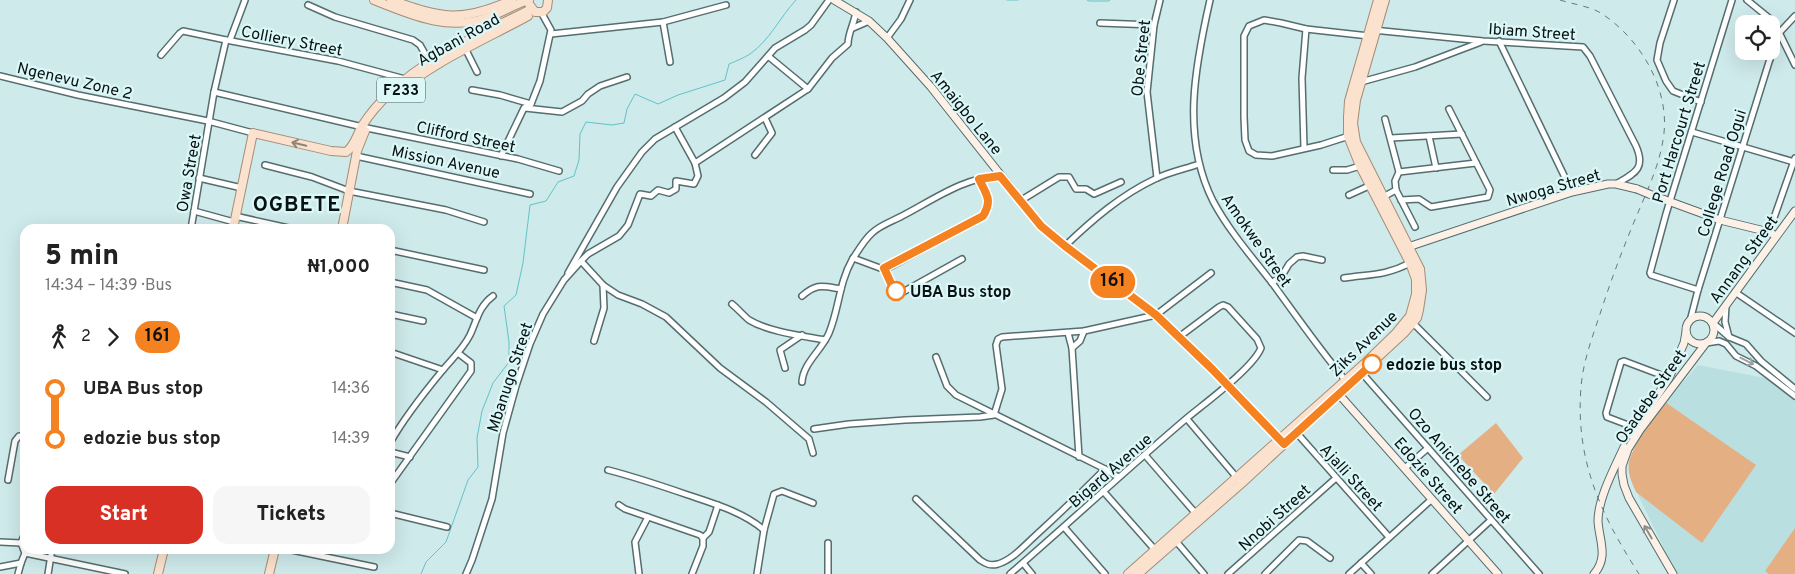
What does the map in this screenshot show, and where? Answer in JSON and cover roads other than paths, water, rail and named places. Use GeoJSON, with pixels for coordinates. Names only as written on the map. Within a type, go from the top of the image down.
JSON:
{"type":"FeatureCollection","features":[{"type":"Feature","properties":{"kind":"main road"},"geometry":{"type":"LineString","coordinates":[[374,0],[426,20],[453,23],[489,17],[529,0],[536,11],[547,8],[548,0]]}},
{"type":"Feature","properties":{"kind":"main road"},"geometry":{"type":"LineString","coordinates":[[391,0],[431,14],[453,16],[482,13],[512,0]]}},
{"type":"Feature","properties":{"kind":"main road","name":"Amaigbo Lane"},"geometry":{"type":"LineString","coordinates":[[834,0],[869,21],[887,38],[931,87],[1038,222],[1065,246],[1156,315],[1180,336],[1282,442]]}},
{"type":"Feature","properties":{"kind":"main road","name":"Ziks Avenue"},"geometry":{"type":"LineString","coordinates":[[1372,33],[1378,0]]}},
{"type":"Feature","properties":{"kind":"main road","name":"Ziks Avenue"},"geometry":{"type":"LineString","coordinates":[[1360,371],[1410,316],[1416,294],[1416,278],[1406,248],[1383,196],[1360,166],[1348,117],[1372,33],[1385,0]]}},
{"type":"Feature","properties":{"kind":"main road","name":"Agbani Road"},"geometry":{"type":"LineString","coordinates":[[253,133],[331,151],[346,152],[352,146],[379,104],[405,79],[429,62],[536,11]]}},
{"type":"Feature","properties":{"kind":"main road","name":"Agbani Road"},"geometry":{"type":"LineString","coordinates":[[343,224],[356,156],[364,127],[382,107],[415,78],[464,46]]}},
{"type":"Feature","properties":{"kind":"main road"},"geometry":{"type":"LineString","coordinates":[[234,222],[253,133]]}},
{"type":"Feature","properties":{"kind":"main road","name":"Ziks Avenue"},"geometry":{"type":"LineString","coordinates":[[1128,574],[1174,539],[1413,323],[1419,310],[1422,284],[1420,269],[1406,248],[1373,184],[1351,135]]}},
{"type":"Feature","properties":{"kind":"main road","name":"Nwoga Street"},"geometry":{"type":"LineString","coordinates":[[1406,248],[1572,192],[1608,184],[1637,189],[1720,220],[1769,232],[1776,236]]}},
{"type":"Feature","properties":{"kind":"main road","name":"Annang Street"},"geometry":{"type":"LineString","coordinates":[[1713,323],[1795,211]]}},
{"type":"Feature","properties":{"kind":"main road"},"geometry":{"type":"LineString","coordinates":[[1700,316],[1713,323],[1714,334],[1710,341],[1694,343],[1690,340],[1686,332],[1690,321],[1700,316]]}},
{"type":"Feature","properties":{"kind":"main road","name":"Osadebe Street"},"geometry":{"type":"LineString","coordinates":[[1594,574],[1603,556],[1598,524],[1600,506],[1625,445],[1669,378],[1684,343],[1686,332]]}},
{"type":"Feature","properties":{"kind":"main road","name":"Osadebe Street"},"geometry":{"type":"LineString","coordinates":[[1622,474],[1625,456],[1635,438],[1706,343]]}},
{"type":"Feature","properties":{"kind":"main road","name":"Edozie Street"},"geometry":{"type":"LineString","coordinates":[[1337,392],[1498,574]]}},
{"type":"Feature","properties":{"kind":"main road"},"geometry":{"type":"LineString","coordinates":[[1614,470],[1622,474],[1629,498],[1673,574]]}},
{"type":"Feature","properties":{"kind":"main road","name":"Ziks Avenue"},"geometry":{"type":"LineString","coordinates":[[1138,574],[1158,552]]}},
{"type":"Feature","properties":{"kind":"main road"},"geometry":{"type":"LineString","coordinates":[[158,574],[163,554]]}},
{"type":"Feature","properties":{"kind":"main road"},"geometry":{"type":"LineString","coordinates":[[269,574],[274,554]]}},
{"type":"Feature","properties":{"kind":"street"},"geometry":{"type":"LineString","coordinates":[[161,55],[183,31],[228,40],[244,0]]}},
{"type":"Feature","properties":{"kind":"street"},"geometry":{"type":"LineString","coordinates":[[564,280],[617,187],[633,164],[655,139],[724,98],[745,82],[775,48],[811,25],[829,0]]}},
{"type":"Feature","properties":{"kind":"street"},"geometry":{"type":"LineString","coordinates":[[887,38],[901,19],[910,0]]}},
{"type":"Feature","properties":{"kind":"street","name":"Obe Street"},"geometry":{"type":"LineString","coordinates":[[1157,178],[1147,92],[1154,25],[1160,0]]}},
{"type":"Feature","properties":{"kind":"street","name":"Amokwe Street"},"geometry":{"type":"LineString","coordinates":[[1210,0],[1195,72],[1194,120],[1199,164],[1214,202],[1237,239],[1347,383]]}},
{"type":"Feature","properties":{"kind":"street"},"geometry":{"type":"LineString","coordinates":[[1674,0],[1660,43],[1657,60],[1666,81],[1673,91],[1701,102]]}},
{"type":"Feature","properties":{"kind":"street","name":"Port Harcourt Street"},"geometry":{"type":"LineString","coordinates":[[1698,290],[1650,273],[1732,0]]}},
{"type":"Feature","properties":{"kind":"street"},"geometry":{"type":"LineString","coordinates":[[1747,0],[1766,15]]}},
{"type":"Feature","properties":{"kind":"street"},"geometry":{"type":"LineString","coordinates":[[308,4],[335,17],[413,40],[420,45],[429,62]]}},
{"type":"Feature","properties":{"kind":"street"},"geometry":{"type":"LineString","coordinates":[[551,34],[663,22],[726,5]]}},
{"type":"Feature","properties":{"kind":"street"},"geometry":{"type":"LineString","coordinates":[[501,156],[524,108],[531,104],[540,81],[551,34],[550,27],[536,11]]}},
{"type":"Feature","properties":{"kind":"street"},"geometry":{"type":"LineString","coordinates":[[853,28],[856,12]]}},
{"type":"Feature","properties":{"kind":"street"},"geometry":{"type":"LineString","coordinates":[[1795,16],[1780,32],[1795,65]]}},
{"type":"Feature","properties":{"kind":"street","name":"Ibiam Street"},"geometry":{"type":"LineString","coordinates":[[1304,148],[1272,156],[1256,155],[1249,151],[1245,140],[1243,54],[1246,31],[1255,23],[1264,20],[1306,29],[1580,47],[1588,52],[1636,146],[1641,160],[1636,172],[1616,184]]}},
{"type":"Feature","properties":{"kind":"street"},"geometry":{"type":"LineString","coordinates":[[675,126],[695,163],[808,89],[832,58],[848,44],[848,34],[853,28],[869,21]]}},
{"type":"Feature","properties":{"kind":"street"},"geometry":{"type":"LineString","coordinates":[[663,22],[670,62]]}},
{"type":"Feature","properties":{"kind":"street"},"geometry":{"type":"LineString","coordinates":[[1100,23],[1154,25]]}},
{"type":"Feature","properties":{"kind":"street"},"geometry":{"type":"LineString","coordinates":[[1306,29],[1302,78],[1304,148],[1351,135]]}},
{"type":"Feature","properties":{"kind":"street","name":"Colliery Street"},"geometry":{"type":"LineString","coordinates":[[208,121],[228,40],[338,61],[405,79]]}},
{"type":"Feature","properties":{"kind":"street"},"geometry":{"type":"LineString","coordinates":[[1357,82],[1415,67],[1483,41]]}},
{"type":"Feature","properties":{"kind":"street"},"geometry":{"type":"LineString","coordinates":[[1499,41],[1572,192]]}},
{"type":"Feature","properties":{"kind":"street"},"geometry":{"type":"LineString","coordinates":[[464,46],[478,72]]}},
{"type":"Feature","properties":{"kind":"street"},"geometry":{"type":"LineString","coordinates":[[768,56],[808,89]]}},
{"type":"Feature","properties":{"kind":"street","name":"College Road Ogui"},"geometry":{"type":"LineString","coordinates":[[1690,321],[1742,147],[1771,60]]}},
{"type":"Feature","properties":{"kind":"street","name":"Ngenevu Zone 2"},"geometry":{"type":"LineString","coordinates":[[0,76],[78,95],[208,121]]}},
{"type":"Feature","properties":{"kind":"street"},"geometry":{"type":"LineString","coordinates":[[524,108],[562,112],[582,101],[588,94],[600,86],[627,78]]}},
{"type":"Feature","properties":{"kind":"street"},"geometry":{"type":"LineString","coordinates":[[472,90],[500,95],[531,104]]}},
{"type":"Feature","properties":{"kind":"street","name":"Clifford Street"},"geometry":{"type":"LineString","coordinates":[[214,92],[364,127],[501,156],[559,171]]}},
{"type":"Feature","properties":{"kind":"street"},"geometry":{"type":"LineString","coordinates":[[1402,200],[1419,199],[1431,207],[1488,197],[1490,190],[1449,109]]}},
{"type":"Feature","properties":{"kind":"street"},"geometry":{"type":"LineString","coordinates":[[755,155],[772,133],[765,118]]}},
{"type":"Feature","properties":{"kind":"street"},"geometry":{"type":"LineString","coordinates":[[1385,119],[1400,172],[1394,182],[1396,190],[1415,227]]}},
{"type":"Feature","properties":{"kind":"street"},"geometry":{"type":"LineString","coordinates":[[208,121],[253,133]]}},
{"type":"Feature","properties":{"kind":"street","name":"Owa Street"},"geometry":{"type":"LineString","coordinates":[[192,224],[208,132],[208,121]]}},
{"type":"Feature","properties":{"kind":"street"},"geometry":{"type":"LineString","coordinates":[[1692,132],[1794,160],[1769,232]]}},
{"type":"Feature","properties":{"kind":"street"},"geometry":{"type":"LineString","coordinates":[[1391,138],[1462,134]]}},
{"type":"Feature","properties":{"kind":"street"},"geometry":{"type":"LineString","coordinates":[[1429,136],[1436,168]]}},
{"type":"Feature","properties":{"kind":"street","name":"Mission Avenue"},"geometry":{"type":"LineString","coordinates":[[356,156],[530,194]]}},
{"type":"Feature","properties":{"kind":"street","name":"Mbanugo Street"},"geometry":{"type":"LineString","coordinates":[[466,574],[492,499],[506,423],[530,344],[549,302],[564,280],[588,254],[619,236],[628,225],[640,194],[651,196],[658,190],[669,193],[676,190],[676,181],[694,184],[698,176],[695,163]]}},
{"type":"Feature","properties":{"kind":"street"},"geometry":{"type":"LineString","coordinates":[[1400,172],[1476,163]]}},
{"type":"Feature","properties":{"kind":"street"},"geometry":{"type":"LineString","coordinates":[[1065,246],[1088,224],[1126,195],[1157,178],[1199,164]]}},
{"type":"Feature","properties":{"kind":"street"},"geometry":{"type":"LineString","coordinates":[[265,165],[312,177],[350,191],[446,210],[484,222]]}},
{"type":"Feature","properties":{"kind":"street"},"geometry":{"type":"LineString","coordinates":[[1333,170],[1349,170],[1360,166]]}},
{"type":"Feature","properties":{"kind":"street"},"geometry":{"type":"LineString","coordinates":[[802,382],[806,367],[825,340],[836,314],[844,275],[859,248],[874,231],[955,188],[979,179],[1000,176]]}},
{"type":"Feature","properties":{"kind":"street"},"geometry":{"type":"LineString","coordinates":[[1020,201],[1059,177],[1069,177],[1076,189],[1086,189],[1094,194],[1121,182]]}},
{"type":"Feature","properties":{"kind":"street"},"geometry":{"type":"LineString","coordinates":[[199,178],[242,188]]}},
{"type":"Feature","properties":{"kind":"street"},"geometry":{"type":"LineString","coordinates":[[853,258],[884,268],[983,216],[989,199],[979,179]]}},
{"type":"Feature","properties":{"kind":"street"},"geometry":{"type":"LineString","coordinates":[[1349,195],[1373,184]]}},
{"type":"Feature","properties":{"kind":"street"},"geometry":{"type":"LineString","coordinates":[[1383,196],[1396,190]]}},
{"type":"Feature","properties":{"kind":"street"},"geometry":{"type":"LineString","coordinates":[[194,211],[234,222],[251,224]]}},
{"type":"Feature","properties":{"kind":"street"},"geometry":{"type":"LineString","coordinates":[[395,251],[484,270]]}},
{"type":"Feature","properties":{"kind":"street"},"geometry":{"type":"LineString","coordinates":[[1272,283],[1283,274],[1289,264],[1297,257],[1303,256],[1322,260]]}},
{"type":"Feature","properties":{"kind":"street"},"geometry":{"type":"LineString","coordinates":[[884,268],[894,290],[903,292],[962,259]]}},
{"type":"Feature","properties":{"kind":"street"},"geometry":{"type":"LineString","coordinates":[[581,261],[604,285],[618,295],[642,304],[666,317],[720,368],[766,402],[808,439],[813,453]]}},
{"type":"Feature","properties":{"kind":"street"},"geometry":{"type":"LineString","coordinates":[[1344,278],[1383,274],[1397,270],[1410,263]]}},
{"type":"Feature","properties":{"kind":"street"},"geometry":{"type":"LineString","coordinates":[[994,414],[1002,389],[996,345],[998,339],[1002,337],[1084,331],[1156,315],[1211,273]]}},
{"type":"Feature","properties":{"kind":"street"},"geometry":{"type":"LineString","coordinates":[[395,283],[427,290],[477,318]]}},
{"type":"Feature","properties":{"kind":"street"},"geometry":{"type":"LineString","coordinates":[[594,341],[604,308],[604,285]]}},
{"type":"Feature","properties":{"kind":"street"},"geometry":{"type":"LineString","coordinates":[[802,296],[814,286],[841,289]]}},
{"type":"Feature","properties":{"kind":"street"},"geometry":{"type":"LineString","coordinates":[[1735,292],[1795,333]]}},
{"type":"Feature","properties":{"kind":"street"},"geometry":{"type":"LineString","coordinates":[[395,435],[443,370],[458,353],[470,334],[478,312],[487,300],[493,296]]}},
{"type":"Feature","properties":{"kind":"street"},"geometry":{"type":"LineString","coordinates":[[732,304],[750,320],[779,331],[825,340]]}},
{"type":"Feature","properties":{"kind":"street","name":"Bigard Avenue"},"geometry":{"type":"LineString","coordinates":[[1010,574],[1118,477],[1227,385],[1255,358],[1261,348],[1258,339],[1228,307],[1223,305],[1180,336]]}},
{"type":"Feature","properties":{"kind":"street"},"geometry":{"type":"LineString","coordinates":[[1726,305],[1725,322],[1729,337]]}},
{"type":"Feature","properties":{"kind":"street"},"geometry":{"type":"LineString","coordinates":[[395,315],[423,321]]}},
{"type":"Feature","properties":{"kind":"street"},"geometry":{"type":"LineString","coordinates":[[1413,323],[1487,397]]}},
{"type":"Feature","properties":{"kind":"street"},"geometry":{"type":"LineString","coordinates":[[1713,323],[1729,337],[1746,344],[1761,361],[1795,389]]}},
{"type":"Feature","properties":{"kind":"street"},"geometry":{"type":"LineString","coordinates":[[1072,348],[1080,341],[1084,331]]}},
{"type":"Feature","properties":{"kind":"street"},"geometry":{"type":"LineString","coordinates":[[1068,333],[1072,348],[1079,457]]}},
{"type":"Feature","properties":{"kind":"street"},"geometry":{"type":"LineString","coordinates":[[785,368],[780,350],[802,335]]}},
{"type":"Feature","properties":{"kind":"street"},"geometry":{"type":"LineString","coordinates":[[1706,343],[1718,341],[1726,344],[1736,356],[1756,366],[1795,396]]}},
{"type":"Feature","properties":{"kind":"street"},"geometry":{"type":"LineString","coordinates":[[395,477],[472,369],[471,363],[458,353]]}},
{"type":"Feature","properties":{"kind":"street"},"geometry":{"type":"LineString","coordinates":[[395,354],[443,370]]}},
{"type":"Feature","properties":{"kind":"street"},"geometry":{"type":"LineString","coordinates":[[936,357],[944,381],[950,391],[956,395],[1118,477]]}},
{"type":"Feature","properties":{"kind":"street","name":"Osadebe Street"},"geometry":{"type":"LineString","coordinates":[[1636,428],[1607,417],[1606,413],[1621,362],[1624,361],[1669,378]]}},
{"type":"Feature","properties":{"kind":"street","name":"Ozo Anichebe Street"},"geometry":{"type":"LineString","coordinates":[[1360,371],[1539,574]]}},
{"type":"Feature","properties":{"kind":"street"},"geometry":{"type":"LineString","coordinates":[[814,429],[858,423],[980,417],[994,414]]}},
{"type":"Feature","properties":{"kind":"street"},"geometry":{"type":"LineString","coordinates":[[1186,419],[1239,480]]}},
{"type":"Feature","properties":{"kind":"street","name":"Ajalli Street"},"geometry":{"type":"LineString","coordinates":[[1295,430],[1389,537]]}},
{"type":"Feature","properties":{"kind":"street"},"geometry":{"type":"LineString","coordinates":[[8,480],[15,441],[20,436]]}},
{"type":"Feature","properties":{"kind":"street"},"geometry":{"type":"LineString","coordinates":[[1405,468],[1428,448]]}},
{"type":"Feature","properties":{"kind":"street"},"geometry":{"type":"LineString","coordinates":[[395,453],[410,457]]}},
{"type":"Feature","properties":{"kind":"street"},"geometry":{"type":"LineString","coordinates":[[1145,455],[1198,516]]}},
{"type":"Feature","properties":{"kind":"street"},"geometry":{"type":"LineString","coordinates":[[916,499],[980,560],[987,564],[995,565],[1014,555],[1105,469]]}},
{"type":"Feature","properties":{"kind":"street"},"geometry":{"type":"LineString","coordinates":[[608,470],[640,478],[718,505],[743,516],[764,530]]}},
{"type":"Feature","properties":{"kind":"street","name":"Nnobi Street"},"geometry":{"type":"LineString","coordinates":[[1228,574],[1336,478]]}},
{"type":"Feature","properties":{"kind":"street"},"geometry":{"type":"LineString","coordinates":[[757,574],[764,530],[772,499],[777,492],[782,491],[813,503]]}},
{"type":"Feature","properties":{"kind":"street"},"geometry":{"type":"LineString","coordinates":[[1104,491],[1158,552]]}},
{"type":"Feature","properties":{"kind":"street"},"geometry":{"type":"LineString","coordinates":[[1349,574],[1432,499]]}},
{"type":"Feature","properties":{"kind":"street"},"geometry":{"type":"LineString","coordinates":[[619,505],[625,509],[700,535],[703,538]]}},
{"type":"Feature","properties":{"kind":"street"},"geometry":{"type":"LineString","coordinates":[[692,574],[703,546],[703,538],[709,532],[718,505]]}},
{"type":"Feature","properties":{"kind":"street"},"geometry":{"type":"LineString","coordinates":[[395,514],[447,527]]}},
{"type":"Feature","properties":{"kind":"street"},"geometry":{"type":"LineString","coordinates":[[639,574],[635,542],[648,517]]}},
{"type":"Feature","properties":{"kind":"street"},"geometry":{"type":"LineString","coordinates":[[1432,574],[1491,520]]}},
{"type":"Feature","properties":{"kind":"street"},"geometry":{"type":"LineString","coordinates":[[1064,527],[1105,574]]}},
{"type":"Feature","properties":{"kind":"street"},"geometry":{"type":"LineString","coordinates":[[1174,539],[1204,574]]}},
{"type":"Feature","properties":{"kind":"street"},"geometry":{"type":"LineString","coordinates":[[1265,574],[1299,540],[1307,541],[1330,558]]}},
{"type":"Feature","properties":{"kind":"street"},"geometry":{"type":"LineString","coordinates":[[0,542],[20,543]]}},
{"type":"Feature","properties":{"kind":"street"},"geometry":{"type":"LineString","coordinates":[[828,543],[828,574]]}},
{"type":"Feature","properties":{"kind":"street"},"geometry":{"type":"LineString","coordinates":[[18,574],[24,554]]}},
{"type":"Feature","properties":{"kind":"street"},"geometry":{"type":"LineString","coordinates":[[30,554],[125,574]]}},
{"type":"Feature","properties":{"kind":"street"},"geometry":{"type":"LineString","coordinates":[[48,574],[51,554]]}},
{"type":"Feature","properties":{"kind":"street"},"geometry":{"type":"LineString","coordinates":[[311,554],[374,567]]}},
{"type":"Feature","properties":{"kind":"street"},"geometry":{"type":"LineString","coordinates":[[0,566],[20,563]]}},
{"type":"Feature","properties":{"kind":"street"},"geometry":{"type":"LineString","coordinates":[[1023,563],[1032,574]]}},
{"type":"Feature","properties":{"kind":"street"},"geometry":{"type":"LineString","coordinates":[[1361,563],[1371,574]]}},
{"type":"Feature","properties":{"kind":"waterway"},"geometry":{"type":"LineString","coordinates":[[421,574],[426,562],[446,542],[468,480],[478,467],[477,438],[482,411],[493,383],[509,362],[509,342],[504,306],[516,295],[523,263],[530,205],[546,201],[558,182],[574,176],[579,160],[580,134],[586,122],[612,125],[624,123],[627,109],[635,94],[658,104],[678,95],[725,80],[729,64],[748,55],[757,48],[796,0]]}},
{"type":"Feature","properties":{"kind":"waterway"},"geometry":{"type":"LineString","coordinates":[[1007,0],[1018,0]]}},
{"type":"Feature","properties":{"kind":"waterway"},"geometry":{"type":"LineString","coordinates":[[1087,0],[1110,0]]}},
{"type":"Feature","properties":{"kind":"railway"},"geometry":{"type":"LineString","coordinates":[[1560,0],[1599,12],[1628,36],[1650,67],[1663,103],[1665,121],[1659,159],[1604,301],[1586,359],[1581,387],[1580,414],[1582,439],[1594,486],[1613,530],[1639,574]]}},
{"type":"Feature","properties":{"kind":"place","name":"UBA Bus stop"},"geometry":{"type":"Point","coordinates":[896,291]}},
{"type":"Feature","properties":{"kind":"place","name":"edozie bus stop"},"geometry":{"type":"Point","coordinates":[1372,364]}},
{"type":"Feature","properties":{"kind":"district","name":"OGBETE"},"geometry":{"type":"Point","coordinates":[297,204]}}]}
